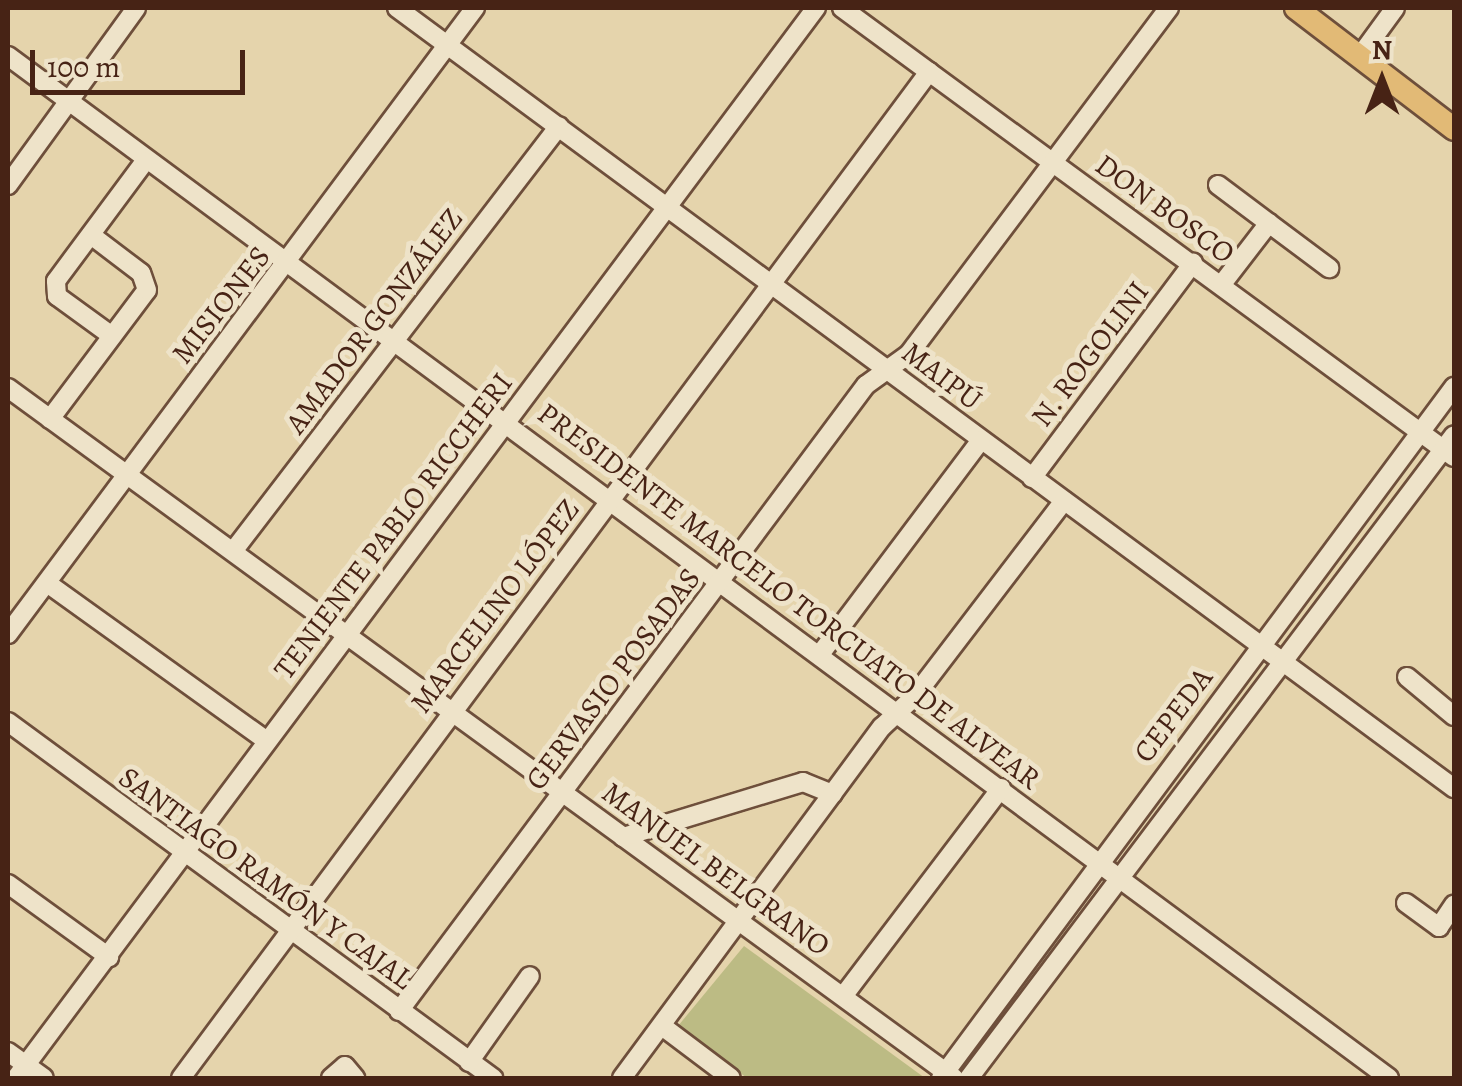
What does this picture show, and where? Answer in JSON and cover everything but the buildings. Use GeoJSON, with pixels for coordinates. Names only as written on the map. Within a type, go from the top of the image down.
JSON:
{"type":"FeatureCollection","features":[{"type":"Feature","properties":{"kind":"main road"},"geometry":{"type":"LineString","coordinates":[[1296,8],[1454,129]]}},
{"type":"Feature","properties":{"kind":"street"},"geometry":{"type":"LineString","coordinates":[[8,185],[136,8]]}},
{"type":"Feature","properties":{"kind":"street","name":"MAIPÚ"},"geometry":{"type":"LineString","coordinates":[[398,8],[1454,788]]}},
{"type":"Feature","properties":{"kind":"street","name":"MISIONES"},"geometry":{"type":"LineString","coordinates":[[8,634],[124,475],[291,261],[475,8]]}},
{"type":"Feature","properties":{"kind":"street","name":"TENIENTE PABLO RICCHERI"},"geometry":{"type":"LineString","coordinates":[[21,1072],[816,8]]}},
{"type":"Feature","properties":{"kind":"street","name":"DON BOSCO"},"geometry":{"type":"LineString","coordinates":[[842,8],[1421,431],[1451,447]]}},
{"type":"Feature","properties":{"kind":"street","name":"GERVASIO POSADAS"},"geometry":{"type":"LineString","coordinates":[[400,1011],[866,384],[908,354],[1169,8]]}},
{"type":"Feature","properties":{"kind":"street"},"geometry":{"type":"LineString","coordinates":[[1360,56],[1395,8]]}},
{"type":"Feature","properties":{"kind":"street","name":"PRESIDENTE MARCELO TORCUATO DE ALVEAR"},"geometry":{"type":"LineString","coordinates":[[8,56],[146,160],[291,261],[1389,1078]]}},
{"type":"Feature","properties":{"kind":"street","name":"MARCELINO LÓPEZ"},"geometry":{"type":"LineString","coordinates":[[181,1078],[288,928],[929,72]]}},
{"type":"Feature","properties":{"kind":"street","name":"AMADOR GONZÁLEZ"},"geometry":{"type":"LineString","coordinates":[[234,550],[559,126]]}},
{"type":"Feature","properties":{"kind":"street"},"geometry":{"type":"LineString","coordinates":[[112,336],[55,289],[146,160]]}},
{"type":"Feature","properties":{"kind":"street"},"geometry":{"type":"LineString","coordinates":[[1218,185],[1329,268]]}},
{"type":"Feature","properties":{"kind":"street"},"geometry":{"type":"LineString","coordinates":[[1222,284],[1268,222]]}},
{"type":"Feature","properties":{"kind":"street"},"geometry":{"type":"LineString","coordinates":[[50,420],[147,290],[146,280],[91,235]]}},
{"type":"Feature","properties":{"kind":"street","name":"N. ROGOLINI"},"geometry":{"type":"LineString","coordinates":[[1032,478],[1193,263]]}},
{"type":"Feature","properties":{"kind":"street","name":"CEPEDA"},"geometry":{"type":"LineString","coordinates":[[946,1076],[1098,860],[1454,387]]}},
{"type":"Feature","properties":{"kind":"street","name":"MANUEL BELGRANO"},"geometry":{"type":"LineString","coordinates":[[10,397],[50,420],[234,550],[844,995],[946,1076]]}},
{"type":"Feature","properties":{"kind":"street"},"geometry":{"type":"LineString","coordinates":[[820,653],[981,440]]}},
{"type":"Feature","properties":{"kind":"street","name":"CEPEDA"},"geometry":{"type":"LineString","coordinates":[[969,1078],[1451,447]]}},
{"type":"Feature","properties":{"kind":"street"},"geometry":{"type":"LineString","coordinates":[[622,1078],[833,794],[1064,501]]}},
{"type":"Feature","properties":{"kind":"street"},"geometry":{"type":"LineString","coordinates":[[47,583],[267,741]]}},
{"type":"Feature","properties":{"kind":"street"},"geometry":{"type":"LineString","coordinates":[[1407,677],[1454,716]]}},
{"type":"Feature","properties":{"kind":"street","name":"SANTIAGO RAMÓN Y CAJAL"},"geometry":{"type":"LineString","coordinates":[[8,722],[492,1078]]}},
{"type":"Feature","properties":{"kind":"street"},"geometry":{"type":"LineString","coordinates":[[623,837],[802,782],[833,794]]}},
{"type":"Feature","properties":{"kind":"street"},"geometry":{"type":"LineString","coordinates":[[844,995],[1001,788]]}},
{"type":"Feature","properties":{"kind":"street"},"geometry":{"type":"LineString","coordinates":[[8,884],[109,956]]}},
{"type":"Feature","properties":{"kind":"street"},"geometry":{"type":"LineString","coordinates":[[1406,903],[1439,927],[1454,905]]}},
{"type":"Feature","properties":{"kind":"street"},"geometry":{"type":"LineString","coordinates":[[469,1062],[530,976]]}},
{"type":"Feature","properties":{"kind":"street"},"geometry":{"type":"LineString","coordinates":[[662,1026],[731,1078]]}},
{"type":"Feature","properties":{"kind":"street"},"geometry":{"type":"LineString","coordinates":[[8,1052],[21,1072],[44,1078]]}},
{"type":"Feature","properties":{"kind":"street"},"geometry":{"type":"LineString","coordinates":[[332,1078],[345,1066],[355,1078]]}},
{"type":"Feature","properties":{"kind":"shaded area"},"geometry":{"type":"Polygon","coordinates":[[[744,946],[925,1078],[747,1078],[678,1026],[744,946]]]}}]}
